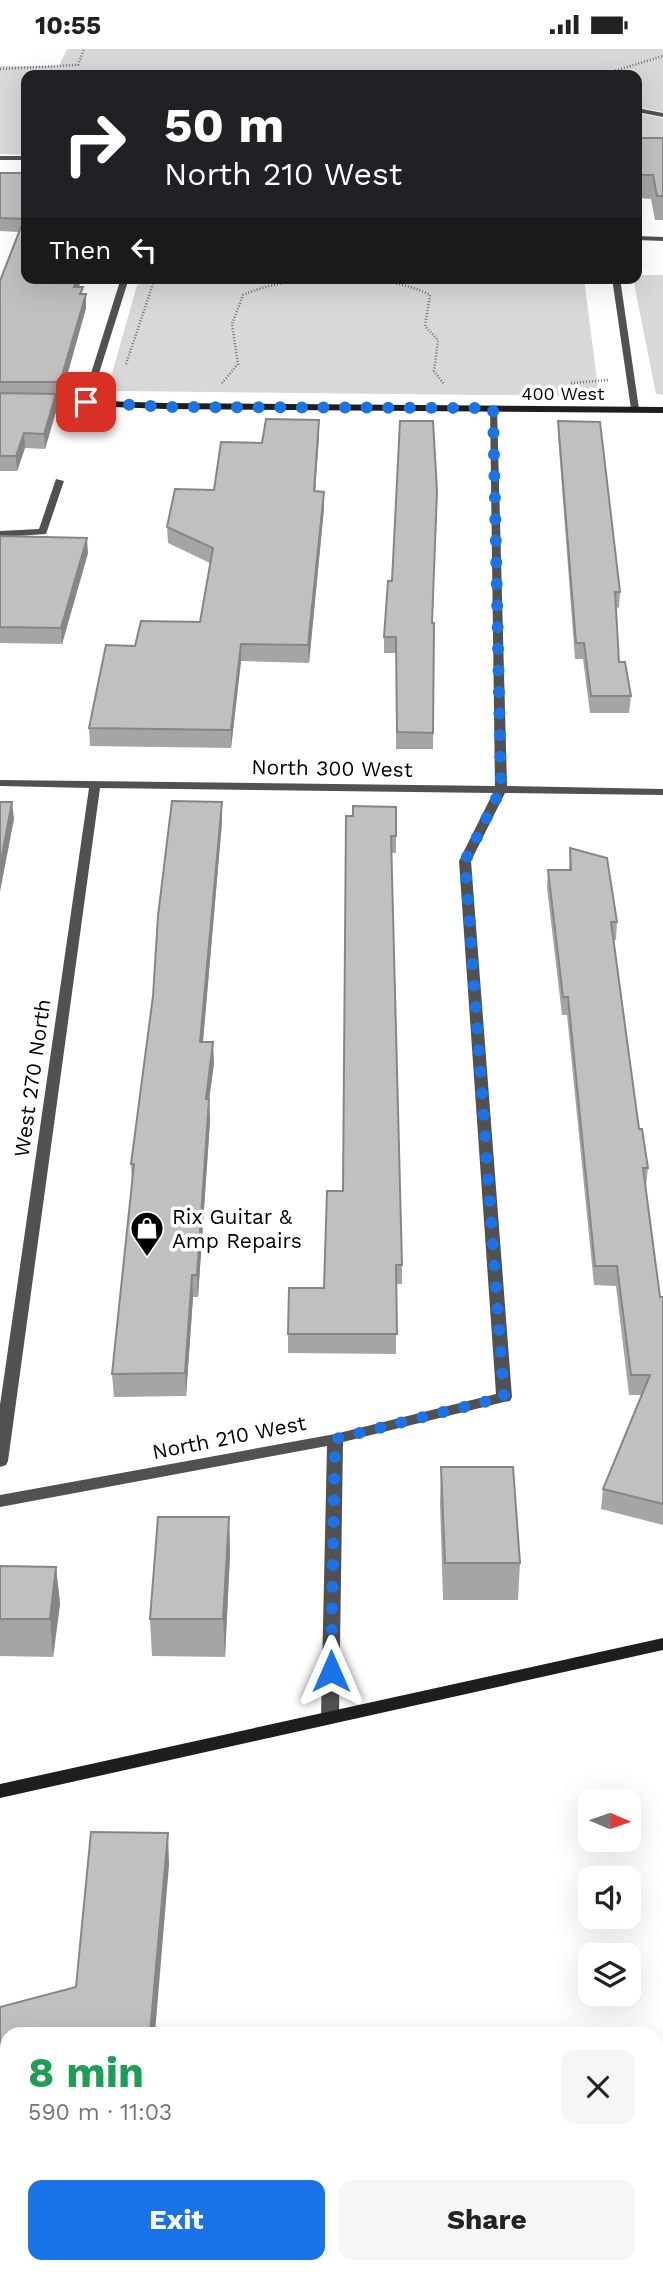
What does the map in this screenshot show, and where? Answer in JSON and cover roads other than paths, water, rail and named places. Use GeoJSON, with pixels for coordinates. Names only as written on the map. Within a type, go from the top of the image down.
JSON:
{"type":"FeatureCollection","features":[{"type":"Feature","properties":{"kind":"main road","name":"400 West"},"geometry":{"type":"LineString","coordinates":[[25,402],[86,402],[165,407],[663,410]]}},
{"type":"Feature","properties":{"kind":"main road"},"geometry":{"type":"LineString","coordinates":[[0,1791],[663,1644]]}},
{"type":"Feature","properties":{"kind":"street"},"geometry":{"type":"LineString","coordinates":[[642,111],[663,115]]}},
{"type":"Feature","properties":{"kind":"street"},"geometry":{"type":"LineString","coordinates":[[0,158],[21,158]]}},
{"type":"Feature","properties":{"kind":"street"},"geometry":{"type":"LineString","coordinates":[[642,238],[663,239]]}},
{"type":"Feature","properties":{"kind":"street"},"geometry":{"type":"LineString","coordinates":[[86,402],[123,284]]}},
{"type":"Feature","properties":{"kind":"street"},"geometry":{"type":"LineString","coordinates":[[617,284],[635,409]]}},
{"type":"Feature","properties":{"kind":"street"},"geometry":{"type":"LineString","coordinates":[[493,408],[501,789]]}},
{"type":"Feature","properties":{"kind":"street"},"geometry":{"type":"LineString","coordinates":[[0,534],[43,532],[59,481]]}},
{"type":"Feature","properties":{"kind":"street","name":"North 300 West"},"geometry":{"type":"LineString","coordinates":[[0,783],[663,792]]}},
{"type":"Feature","properties":{"kind":"street","name":"West 270 North"},"geometry":{"type":"LineString","coordinates":[[0,1461],[95,784]]}},
{"type":"Feature","properties":{"kind":"street","name":"North 210 West"},"geometry":{"type":"LineString","coordinates":[[0,1501],[335,1439],[504,1397],[465,861],[501,789]]}},
{"type":"Feature","properties":{"kind":"street"},"geometry":{"type":"LineString","coordinates":[[330,1716],[335,1439]]}},
{"type":"Feature","properties":{"kind":"place","name":"Rix Guitar & Amp Repairs"},"geometry":{"type":"Point","coordinates":[147,1258]}}]}
